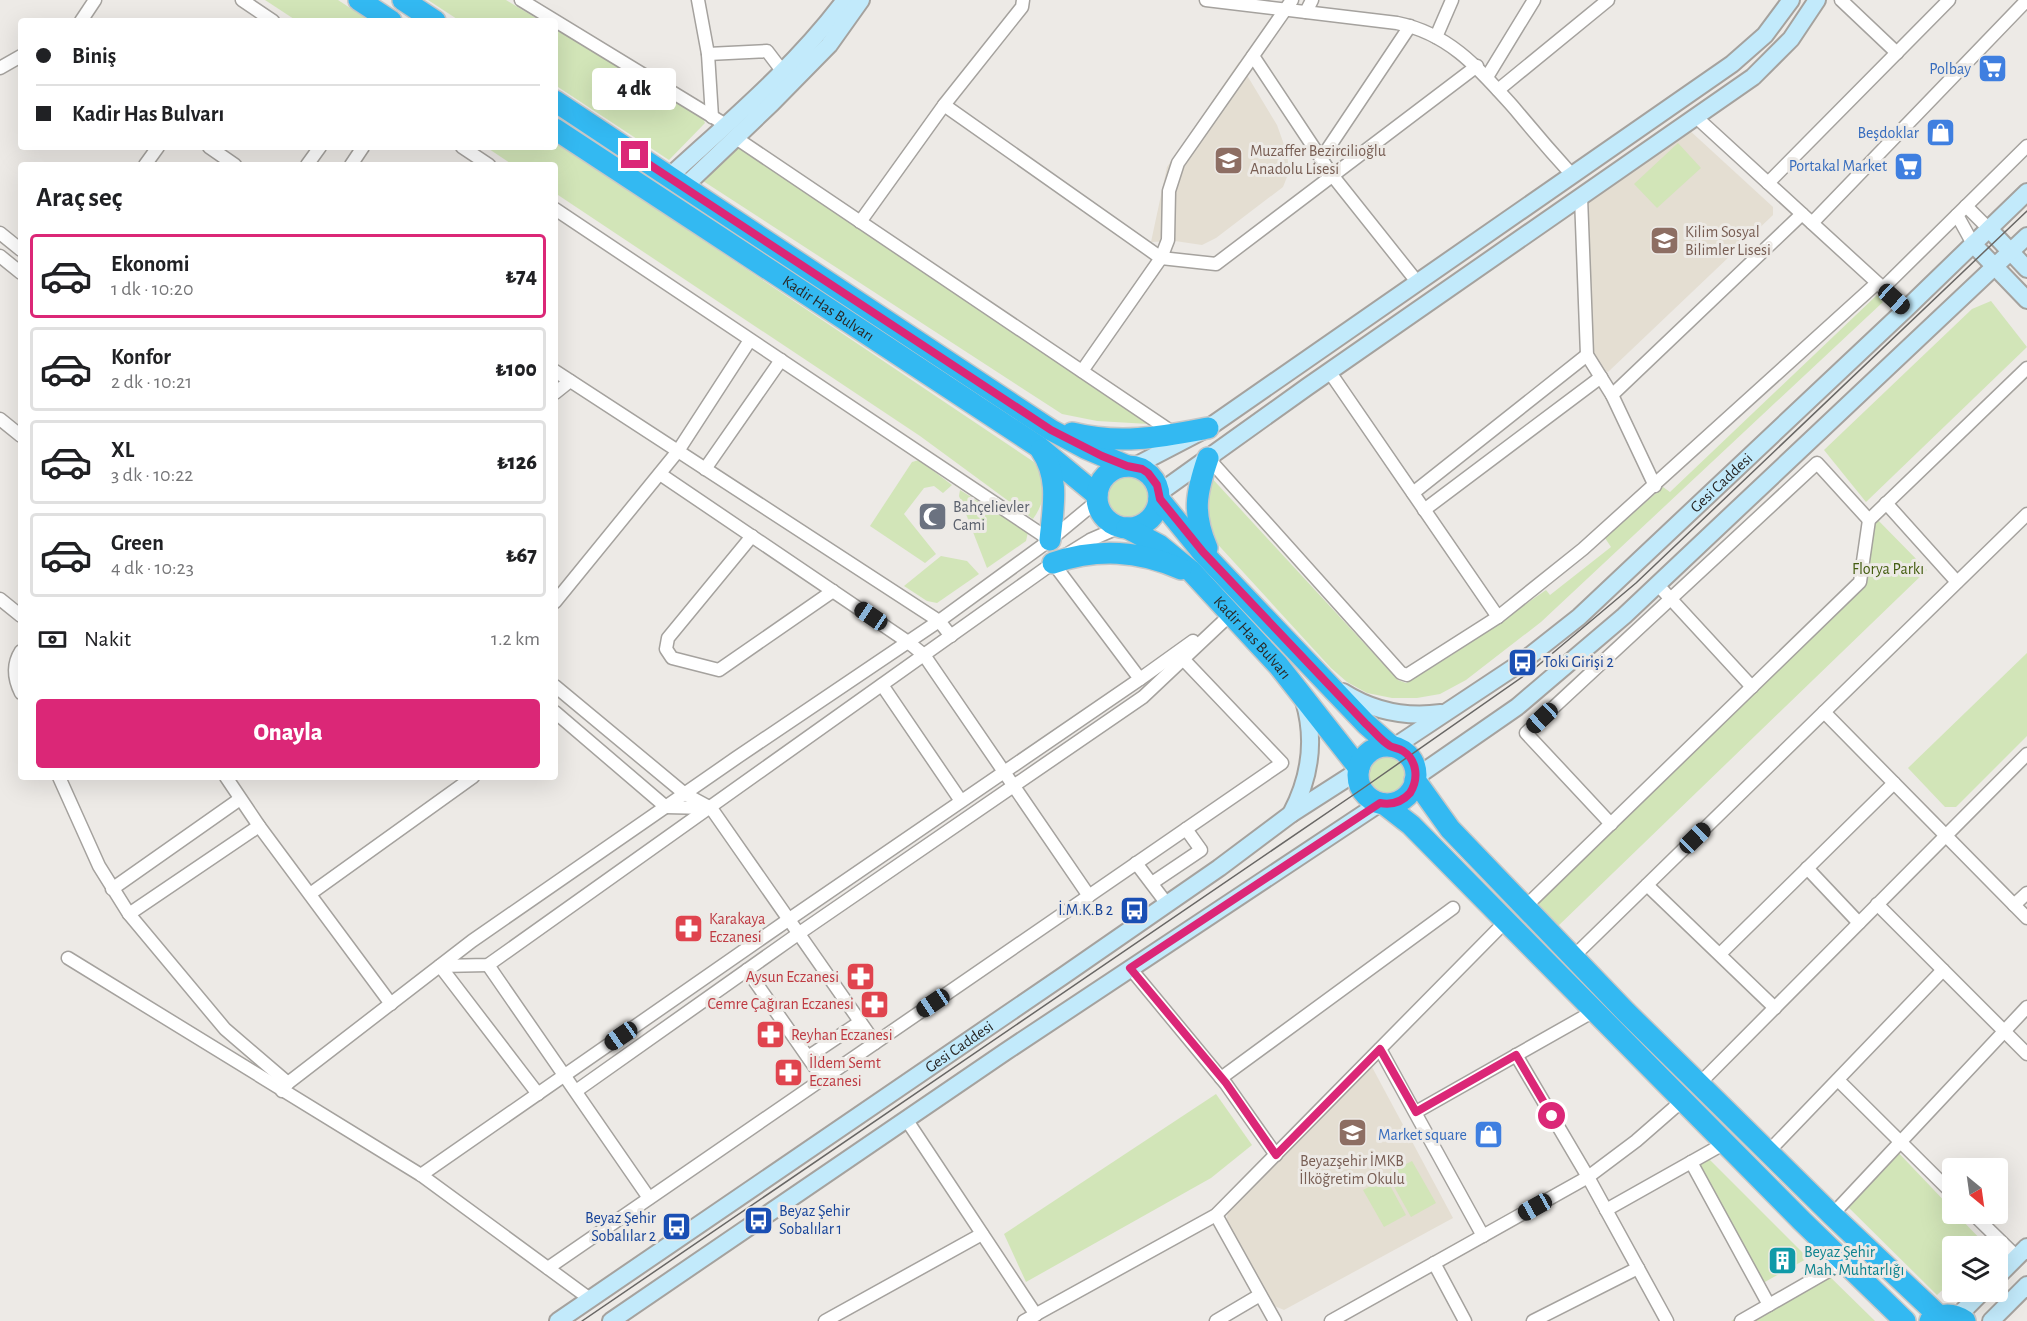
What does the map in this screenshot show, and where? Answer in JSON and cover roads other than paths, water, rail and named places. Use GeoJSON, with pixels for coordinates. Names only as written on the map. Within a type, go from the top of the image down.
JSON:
{"type":"FeatureCollection","features":[{"type":"Feature","properties":{"kind":"highway"},"geometry":{"type":"LineString","coordinates":[[359,0],[386,18]]}},
{"type":"Feature","properties":{"kind":"highway"},"geometry":{"type":"LineString","coordinates":[[403,0],[430,18]]}},
{"type":"Feature","properties":{"kind":"highway","name":"Kadir Has Bulvarı"},"geometry":{"type":"LineString","coordinates":[[558,103],[1040,422],[1085,448],[1131,466]]}},
{"type":"Feature","properties":{"kind":"highway","name":"Kadir Has Bulvarı"},"geometry":{"type":"LineString","coordinates":[[558,131],[1040,447],[1097,498]]}},
{"type":"Feature","properties":{"kind":"highway"},"geometry":{"type":"LineString","coordinates":[[1040,422],[1069,432],[1110,440],[1139,440],[1208,428]]}},
{"type":"Feature","properties":{"kind":"highway"},"geometry":{"type":"LineString","coordinates":[[1040,447],[1052,471],[1055,491],[1050,540]]}},
{"type":"Feature","properties":{"kind":"highway"},"geometry":{"type":"LineString","coordinates":[[1208,458],[1199,489],[1197,518],[1199,529],[1214,565]]}},
{"type":"Feature","properties":{"kind":"highway"},"geometry":{"type":"LineString","coordinates":[[1131,466],[1154,478],[1159,496],[1158,507],[1149,520],[1135,527],[1123,528],[1107,520],[1099,508],[1097,498],[1098,487],[1106,474],[1131,466]]}},
{"type":"Feature","properties":{"kind":"highway","name":"Kadir Has Bulvarı"},"geometry":{"type":"LineString","coordinates":[[1159,496],[1214,565],[1392,747]]}},
{"type":"Feature","properties":{"kind":"highway","name":"Kadir Has Bulvarı"},"geometry":{"type":"LineString","coordinates":[[1123,528],[1159,545],[1179,559],[1197,577],[1301,692],[1359,769]]}},
{"type":"Feature","properties":{"kind":"highway"},"geometry":{"type":"LineString","coordinates":[[1053,563],[1084,554],[1121,552],[1161,561],[1197,577]]}},
{"type":"Feature","properties":{"kind":"highway"},"geometry":{"type":"LineString","coordinates":[[1382,803],[1396,802],[1407,796],[1415,778],[1415,767],[1409,756],[1392,747],[1372,750],[1363,759],[1359,769],[1362,789],[1371,799],[1382,803],[1412,825],[1725,1143],[1905,1321]]}},
{"type":"Feature","properties":{"kind":"highway"},"geometry":{"type":"LineString","coordinates":[[1415,778],[1450,829],[1573,957],[1832,1215],[1948,1319]]}},
{"type":"Feature","properties":{"kind":"main road"},"geometry":{"type":"LineString","coordinates":[[677,182],[725,127],[783,72],[822,29],[844,0]]}},
{"type":"Feature","properties":{"kind":"main road"},"geometry":{"type":"LineString","coordinates":[[725,127],[829,45],[861,0]]}},
{"type":"Feature","properties":{"kind":"main road"},"geometry":{"type":"LineString","coordinates":[[1131,466],[1208,428],[1573,176],[1744,55],[1765,35],[1791,0]]}},
{"type":"Feature","properties":{"kind":"main road"},"geometry":{"type":"LineString","coordinates":[[1159,496],[1329,371],[1696,117],[1767,65],[1791,39],[1817,0]]}},
{"type":"Feature","properties":{"kind":"main road","name":"Gesi Caddesi"},"geometry":{"type":"LineString","coordinates":[[1392,747],[1522,662],[1579,617],[2027,192]]}},
{"type":"Feature","properties":{"kind":"main road"},"geometry":{"type":"LineString","coordinates":[[1989,229],[2027,269]]}},
{"type":"Feature","properties":{"kind":"main road","name":"Gesi Caddesi"},"geometry":{"type":"LineString","coordinates":[[1415,778],[1517,707],[1624,616],[2027,236]]}},
{"type":"Feature","properties":{"kind":"main road"},"geometry":{"type":"LineString","coordinates":[[1973,244],[2027,300]]}},
{"type":"Feature","properties":{"kind":"main road"},"geometry":{"type":"LineString","coordinates":[[1326,682],[1358,702],[1381,711],[1417,715],[1445,713]]}},
{"type":"Feature","properties":{"kind":"main road"},"geometry":{"type":"LineString","coordinates":[[1291,814],[1306,779],[1310,758],[1310,728],[1301,692]]}},
{"type":"Feature","properties":{"kind":"main road","name":"Gesi Caddesi"},"geometry":{"type":"LineString","coordinates":[[558,1321],[1167,904],[1291,814],[1359,769]]}},
{"type":"Feature","properties":{"kind":"main road","name":"Gesi Caddesi"},"geometry":{"type":"LineString","coordinates":[[611,1321],[1130,968],[1382,803]]}},
{"type":"Feature","properties":{"kind":"main road"},"geometry":{"type":"LineString","coordinates":[[2008,1266],[2022,1252]]}},
{"type":"Feature","properties":{"kind":"main road"},"geometry":{"type":"LineString","coordinates":[[1991,1321],[2027,1285]]}},
{"type":"Feature","properties":{"kind":"main road"},"geometry":{"type":"LineString","coordinates":[[1948,1319],[1969,1302]]}},
{"type":"Feature","properties":{"kind":"street"},"geometry":{"type":"LineString","coordinates":[[83,18],[95,0]]}},
{"type":"Feature","properties":{"kind":"street"},"geometry":{"type":"LineString","coordinates":[[242,0],[269,18]]}},
{"type":"Feature","properties":{"kind":"street"},"geometry":{"type":"LineString","coordinates":[[521,0],[550,18]]}},
{"type":"Feature","properties":{"kind":"street"},"geometry":{"type":"LineString","coordinates":[[698,0],[725,127]]}},
{"type":"Feature","properties":{"kind":"street"},"geometry":{"type":"LineString","coordinates":[[860,222],[944,105],[1022,7],[1023,0]]}},
{"type":"Feature","properties":{"kind":"street"},"geometry":{"type":"LineString","coordinates":[[1206,0],[1289,5],[1306,12],[1396,23],[1410,26],[1444,41],[1477,66],[1573,176]]}},
{"type":"Feature","properties":{"kind":"street"},"geometry":{"type":"LineString","coordinates":[[1306,12],[1312,0]]}},
{"type":"Feature","properties":{"kind":"street"},"geometry":{"type":"LineString","coordinates":[[1436,38],[1452,0]]}},
{"type":"Feature","properties":{"kind":"street"},"geometry":{"type":"LineString","coordinates":[[1487,77],[1534,0]]}},
{"type":"Feature","properties":{"kind":"street"},"geometry":{"type":"LineString","coordinates":[[1498,90],[1608,0]]}},
{"type":"Feature","properties":{"kind":"street"},"geometry":{"type":"LineString","coordinates":[[1841,0],[1897,53]]}},
{"type":"Feature","properties":{"kind":"street"},"geometry":{"type":"LineString","coordinates":[[1768,183],[1949,0]]}},
{"type":"Feature","properties":{"kind":"street"},"geometry":{"type":"LineString","coordinates":[[1612,395],[1807,219],[2027,0]]}},
{"type":"Feature","properties":{"kind":"street"},"geometry":{"type":"LineString","coordinates":[[1082,371],[1161,258],[1168,240],[1168,201],[1178,163],[1289,5]]}},
{"type":"Feature","properties":{"kind":"street"},"geometry":{"type":"LineString","coordinates":[[558,23],[725,127],[860,222],[1175,434]]}},
{"type":"Feature","properties":{"kind":"street"},"geometry":{"type":"LineString","coordinates":[[1321,159],[1410,26]]}},
{"type":"Feature","properties":{"kind":"street"},"geometry":{"type":"LineString","coordinates":[[708,54],[767,51],[783,72]]}},
{"type":"Feature","properties":{"kind":"street"},"geometry":{"type":"LineString","coordinates":[[1253,56],[1332,175],[1418,283]]}},
{"type":"Feature","properties":{"kind":"street"},"geometry":{"type":"LineString","coordinates":[[0,68],[18,58]]}},
{"type":"Feature","properties":{"kind":"street"},"geometry":{"type":"LineString","coordinates":[[944,105],[1161,258],[1215,264],[1477,66]]}},
{"type":"Feature","properties":{"kind":"street"},"geometry":{"type":"LineString","coordinates":[[1696,117],[1906,309]]}},
{"type":"Feature","properties":{"kind":"street"},"geometry":{"type":"LineString","coordinates":[[1208,458],[1401,673],[1407,675],[1498,617],[1584,549],[1880,285],[1962,210],[2027,146]]}},
{"type":"Feature","properties":{"kind":"street"},"geometry":{"type":"LineString","coordinates":[[213,150],[231,162]]}},
{"type":"Feature","properties":{"kind":"street"},"geometry":{"type":"LineString","coordinates":[[466,150],[484,162]]}},
{"type":"Feature","properties":{"kind":"street"},"geometry":{"type":"LineString","coordinates":[[1581,197],[1587,355],[1612,395],[1654,486]]}},
{"type":"Feature","properties":{"kind":"street"},"geometry":{"type":"LineString","coordinates":[[1962,210],[1989,229]]}},
{"type":"Feature","properties":{"kind":"street"},"geometry":{"type":"LineString","coordinates":[[1962,210],[1973,244]]}},
{"type":"Feature","properties":{"kind":"street"},"geometry":{"type":"LineString","coordinates":[[558,211],[1050,540]]}},
{"type":"Feature","properties":{"kind":"street"},"geometry":{"type":"LineString","coordinates":[[0,233],[18,248]]}},
{"type":"Feature","properties":{"kind":"street"},"geometry":{"type":"LineString","coordinates":[[0,256],[18,271]]}},
{"type":"Feature","properties":{"kind":"street"},"geometry":{"type":"LineString","coordinates":[[558,598],[678,451],[750,340]]}},
{"type":"Feature","properties":{"kind":"street"},"geometry":{"type":"LineString","coordinates":[[1413,493],[1587,355]]}},
{"type":"Feature","properties":{"kind":"street"},"geometry":{"type":"LineString","coordinates":[[705,469],[781,360]]}},
{"type":"Feature","properties":{"kind":"street"},"geometry":{"type":"LineString","coordinates":[[1525,907],[1860,582],[1869,520],[2027,368]]}},
{"type":"Feature","properties":{"kind":"street"},"geometry":{"type":"LineString","coordinates":[[1329,371],[1498,617]]}},
{"type":"Feature","properties":{"kind":"street"},"geometry":{"type":"LineString","coordinates":[[558,373],[939,621],[951,636]]}},
{"type":"Feature","properties":{"kind":"street"},"geometry":{"type":"LineString","coordinates":[[1424,510],[1601,377]]}},
{"type":"Feature","properties":{"kind":"street"},"geometry":{"type":"LineString","coordinates":[[558,391],[570,381]]}},
{"type":"Feature","properties":{"kind":"street"},"geometry":{"type":"LineString","coordinates":[[0,419],[18,434]]}},
{"type":"Feature","properties":{"kind":"street"},"geometry":{"type":"LineString","coordinates":[[1611,824],[1526,733],[1816,464],[1869,520]]}},
{"type":"Feature","properties":{"kind":"street"},"geometry":{"type":"LineString","coordinates":[[660,474],[924,655],[1089,896]]}},
{"type":"Feature","properties":{"kind":"street"},"geometry":{"type":"LineString","coordinates":[[285,1087],[472,941],[939,621],[1050,540],[1097,498]]}},
{"type":"Feature","properties":{"kind":"street"},"geometry":{"type":"LineString","coordinates":[[1886,503],[1957,582]]}},
{"type":"Feature","properties":{"kind":"street"},"geometry":{"type":"LineString","coordinates":[[1573,957],[2027,514]]}},
{"type":"Feature","properties":{"kind":"street"},"geometry":{"type":"LineString","coordinates":[[440,966],[488,965],[1053,563],[1090,540],[1123,528]]}},
{"type":"Feature","properties":{"kind":"street"},"geometry":{"type":"LineString","coordinates":[[752,536],[668,638],[666,649],[672,658],[719,670],[833,591]]}},
{"type":"Feature","properties":{"kind":"street"},"geometry":{"type":"LineString","coordinates":[[1053,563],[1140,679]]}},
{"type":"Feature","properties":{"kind":"street"},"geometry":{"type":"LineString","coordinates":[[1657,585],[1752,687]]}},
{"type":"Feature","properties":{"kind":"street"},"geometry":{"type":"LineString","coordinates":[[0,598],[18,613]]}},
{"type":"Feature","properties":{"kind":"street"},"geometry":{"type":"LineString","coordinates":[[421,1175],[1231,614]]}},
{"type":"Feature","properties":{"kind":"street"},"geometry":{"type":"LineString","coordinates":[[576,1091],[798,934],[1143,697],[1231,614]]}},
{"type":"Feature","properties":{"kind":"street"},"geometry":{"type":"LineString","coordinates":[[18,656],[15,671],[18,682]]}},
{"type":"Feature","properties":{"kind":"street"},"geometry":{"type":"LineString","coordinates":[[548,1268],[1282,763],[1183,659]]}},
{"type":"Feature","properties":{"kind":"street"},"geometry":{"type":"LineString","coordinates":[[882,685],[961,801]]}},
{"type":"Feature","properties":{"kind":"street"},"geometry":{"type":"LineString","coordinates":[[558,688],[685,794],[711,808],[874,1043]]}},
{"type":"Feature","properties":{"kind":"street"},"geometry":{"type":"LineString","coordinates":[[1824,712],[2027,918]]}},
{"type":"Feature","properties":{"kind":"street"},"geometry":{"type":"LineString","coordinates":[[558,717],[666,807],[711,808]]}},
{"type":"Feature","properties":{"kind":"street"},"geometry":{"type":"LineString","coordinates":[[1699,1084],[2027,754]]}},
{"type":"Feature","properties":{"kind":"street"},"geometry":{"type":"LineString","coordinates":[[60,780],[89,846],[129,914],[225,1029],[285,1087]]}},
{"type":"Feature","properties":{"kind":"street"},"geometry":{"type":"LineString","coordinates":[[228,780],[259,826],[391,1004]]}},
{"type":"Feature","properties":{"kind":"street"},"geometry":{"type":"LineString","coordinates":[[310,894],[469,780]]}},
{"type":"Feature","properties":{"kind":"street"},"geometry":{"type":"LineString","coordinates":[[1720,954],[1894,783]]}},
{"type":"Feature","properties":{"kind":"street"},"geometry":{"type":"LineString","coordinates":[[112,888],[240,799]]}},
{"type":"Feature","properties":{"kind":"street"},"geometry":{"type":"LineString","coordinates":[[129,914],[259,826]]}},
{"type":"Feature","properties":{"kind":"street"},"geometry":{"type":"LineString","coordinates":[[1152,884],[1201,850],[1186,829]]}},
{"type":"Feature","properties":{"kind":"street"},"geometry":{"type":"LineString","coordinates":[[1136,863],[1167,904]]}},
{"type":"Feature","properties":{"kind":"street"},"geometry":{"type":"LineString","coordinates":[[1807,868],[1859,923]]}},
{"type":"Feature","properties":{"kind":"street"},"geometry":{"type":"LineString","coordinates":[[1647,885],[1774,1008]]}},
{"type":"Feature","properties":{"kind":"street"},"geometry":{"type":"LineString","coordinates":[[2014,905],[2027,892]]}},
{"type":"Feature","properties":{"kind":"street"},"geometry":{"type":"LineString","coordinates":[[1877,904],[2027,1054]]}},
{"type":"Feature","properties":{"kind":"street"},"geometry":{"type":"LineString","coordinates":[[1221,1078],[1452,908]]}},
{"type":"Feature","properties":{"kind":"street"},"geometry":{"type":"LineString","coordinates":[[1024,1321],[1216,1215],[1506,921]]}},
{"type":"Feature","properties":{"kind":"street"},"geometry":{"type":"LineString","coordinates":[[68,958],[285,1087],[421,1175],[590,1299]]}},
{"type":"Feature","properties":{"kind":"street"},"geometry":{"type":"LineString","coordinates":[[488,965],[649,1198]]}},
{"type":"Feature","properties":{"kind":"street"},"geometry":{"type":"LineString","coordinates":[[440,966],[538,1094]]}},
{"type":"Feature","properties":{"kind":"street"},"geometry":{"type":"LineString","coordinates":[[1130,968],[1221,1078],[1276,1155]]}},
{"type":"Feature","properties":{"kind":"street"},"geometry":{"type":"LineString","coordinates":[[747,970],[823,1079]]}},
{"type":"Feature","properties":{"kind":"street"},"geometry":{"type":"LineString","coordinates":[[1768,1152],[1943,970]]}},
{"type":"Feature","properties":{"kind":"street"},"geometry":{"type":"LineString","coordinates":[[1832,1215],[2027,1007]]}},
{"type":"Feature","properties":{"kind":"street"},"geometry":{"type":"LineString","coordinates":[[1416,1112],[1594,1011]]}},
{"type":"Feature","properties":{"kind":"street"},"geometry":{"type":"LineString","coordinates":[[808,1057],[860,1022]]}},
{"type":"Feature","properties":{"kind":"street"},"geometry":{"type":"LineString","coordinates":[[1380,1049],[1483,1236]]}},
{"type":"Feature","properties":{"kind":"street"},"geometry":{"type":"LineString","coordinates":[[1516,1055],[1588,1177],[1667,1321]]}},
{"type":"Feature","properties":{"kind":"street"},"geometry":{"type":"LineString","coordinates":[[1838,1080],[1942,1183]]}},
{"type":"Feature","properties":{"kind":"street"},"geometry":{"type":"LineString","coordinates":[[1331,1321],[1588,1177],[1636,1141],[1683,1100]]}},
{"type":"Feature","properties":{"kind":"street"},"geometry":{"type":"LineString","coordinates":[[906,1119],[1036,1315]]}},
{"type":"Feature","properties":{"kind":"street"},"geometry":{"type":"LineString","coordinates":[[1606,1210],[1725,1143]]}},
{"type":"Feature","properties":{"kind":"street"},"geometry":{"type":"LineString","coordinates":[[1692,1162],[1769,1305]]}},
{"type":"Feature","properties":{"kind":"street"},"geometry":{"type":"LineString","coordinates":[[1216,1215],[1275,1321]]}},
{"type":"Feature","properties":{"kind":"street"},"geometry":{"type":"LineString","coordinates":[[1986,1224],[2022,1252]]}},
{"type":"Feature","properties":{"kind":"street"},"geometry":{"type":"LineString","coordinates":[[825,1321],[982,1234]]}},
{"type":"Feature","properties":{"kind":"street"},"geometry":{"type":"LineString","coordinates":[[1741,1321],[1844,1262]]}},
{"type":"Feature","properties":{"kind":"street"},"geometry":{"type":"LineString","coordinates":[[1434,1263],[1465,1321]]}},
{"type":"Feature","properties":{"kind":"street"},"geometry":{"type":"LineString","coordinates":[[1533,1321],[1554,1316],[1638,1268]]}},
{"type":"Feature","properties":{"kind":"street"},"geometry":{"type":"LineString","coordinates":[[1216,1321],[1260,1295]]}},
{"type":"Feature","properties":{"kind":"tram line"},"geometry":{"type":"LineString","coordinates":[[582,1321],[1362,789],[1535,668],[1636,583],[2027,211]]}},
{"type":"Feature","properties":{"kind":"place","name":"Polbay"},"geometry":{"type":"Point","coordinates":[1992,69]}},
{"type":"Feature","properties":{"kind":"place","name":"Beşdoklar"},"geometry":{"type":"Point","coordinates":[1940,133]}},
{"type":"Feature","properties":{"kind":"place","name":"Muzaffer Bezircilioğlu Anadolu Lisesi"},"geometry":{"type":"Point","coordinates":[1229,160]}},
{"type":"Feature","properties":{"kind":"place","name":"Portakal Market"},"geometry":{"type":"Point","coordinates":[1908,166]}},
{"type":"Feature","properties":{"kind":"place","name":"Kilim Sosyal Bilimler Lisesi"},"geometry":{"type":"Point","coordinates":[1664,241]}},
{"type":"Feature","properties":{"kind":"place","name":"Bahçelievler Cami"},"geometry":{"type":"Point","coordinates":[932,516]}},
{"type":"Feature","properties":{"kind":"place","name":"Toki Girişi 2"},"geometry":{"type":"Point","coordinates":[1522,662]}},
{"type":"Feature","properties":{"kind":"place","name":"İ.M.K.B 2"},"geometry":{"type":"Point","coordinates":[1134,910]}},
{"type":"Feature","properties":{"kind":"place","name":"Karakaya Eczanesi"},"geometry":{"type":"Point","coordinates":[688,928]}},
{"type":"Feature","properties":{"kind":"place","name":"Aysun Eczanesi"},"geometry":{"type":"Point","coordinates":[860,977]}},
{"type":"Feature","properties":{"kind":"place","name":"Cemre Çağıran Eczanesi"},"geometry":{"type":"Point","coordinates":[875,1004]}},
{"type":"Feature","properties":{"kind":"place","name":"Reyhan Eczanesi"},"geometry":{"type":"Point","coordinates":[770,1035]}},
{"type":"Feature","properties":{"kind":"place","name":"İldem Semt Eczanesi"},"geometry":{"type":"Point","coordinates":[788,1072]}},
{"type":"Feature","properties":{"kind":"place","name":"Beyazşehir İMKB İlköğretim Okulu"},"geometry":{"type":"Point","coordinates":[1352,1133]}},
{"type":"Feature","properties":{"kind":"place","name":"Market square"},"geometry":{"type":"Point","coordinates":[1488,1135]}},
{"type":"Feature","properties":{"kind":"place","name":"Beyaz Şehir Sobalılar 1"},"geometry":{"type":"Point","coordinates":[758,1220]}},
{"type":"Feature","properties":{"kind":"place","name":"Beyaz Şehir Sobalılar 2"},"geometry":{"type":"Point","coordinates":[677,1227]}},
{"type":"Feature","properties":{"kind":"place","name":"Beyaz Şehir Mah. Muhtarlığı"},"geometry":{"type":"Point","coordinates":[1783,1261]}},
{"type":"Feature","properties":{"kind":"park label","name":"Florya Parkı"},"geometry":{"type":"Point","coordinates":[1888,569]}}]}
